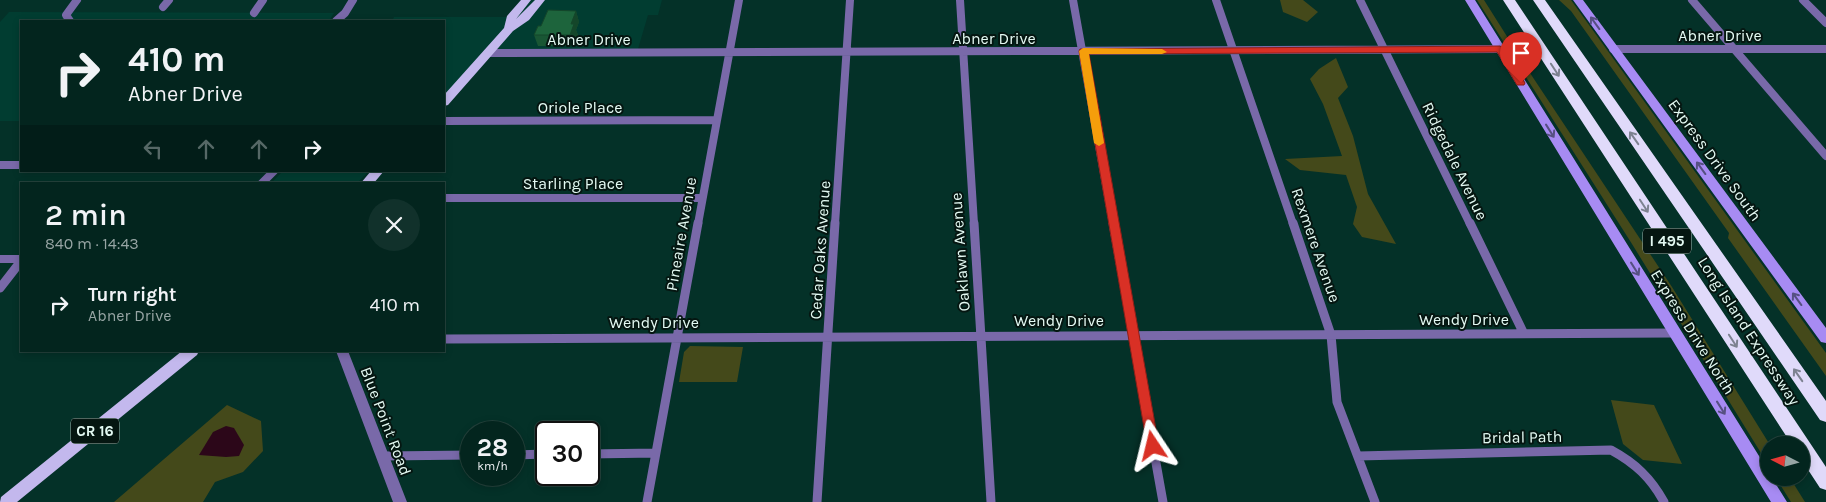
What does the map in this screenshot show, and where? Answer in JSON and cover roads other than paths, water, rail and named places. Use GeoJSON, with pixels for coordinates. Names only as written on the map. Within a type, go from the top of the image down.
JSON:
{"type":"FeatureCollection","features":[{"type":"Feature","properties":{"kind":"highway","name":"Long Island Expressway"},"geometry":{"type":"LineString","coordinates":[[1509,0],[1826,482]]}},
{"type":"Feature","properties":{"kind":"highway","name":"Long Island Expressway"},"geometry":{"type":"LineString","coordinates":[[1539,0],[1826,415]]}},
{"type":"Feature","properties":{"kind":"main road"},"geometry":{"type":"LineString","coordinates":[[509,29],[512,16],[526,0]]}},
{"type":"Feature","properties":{"kind":"main road"},"geometry":{"type":"LineString","coordinates":[[445,101],[509,29],[525,18],[540,0]]}},
{"type":"Feature","properties":{"kind":"main road","name":"Express Drive North"},"geometry":{"type":"LineString","coordinates":[[1470,0],[1779,502]]}},
{"type":"Feature","properties":{"kind":"main road","name":"Express Drive South"},"geometry":{"type":"LineString","coordinates":[[1578,0],[1825,335]]}},
{"type":"Feature","properties":{"kind":"main road"},"geometry":{"type":"LineString","coordinates":[[368,182],[377,172]]}},
{"type":"Feature","properties":{"kind":"main road","name":"CR 16"},"geometry":{"type":"LineString","coordinates":[[6,502],[191,352]]}},
{"type":"Feature","properties":{"kind":"street"},"geometry":{"type":"LineString","coordinates":[[70,20],[67,18],[67,13],[77,0]]}},
{"type":"Feature","properties":{"kind":"street"},"geometry":{"type":"LineString","coordinates":[[163,7],[169,0]]}},
{"type":"Feature","properties":{"kind":"street"},"geometry":{"type":"LineString","coordinates":[[254,13],[263,0]]}},
{"type":"Feature","properties":{"kind":"street"},"geometry":{"type":"LineString","coordinates":[[337,20],[345,13],[353,0]]}},
{"type":"Feature","properties":{"kind":"street","name":"Pineaire Avenue"},"geometry":{"type":"LineString","coordinates":[[647,502],[738,0]]}},
{"type":"Feature","properties":{"kind":"street","name":"Cedar Oaks Avenue"},"geometry":{"type":"LineString","coordinates":[[817,502],[850,0]]}},
{"type":"Feature","properties":{"kind":"street","name":"Oaklawn Avenue"},"geometry":{"type":"LineString","coordinates":[[960,0],[991,502]]}},
{"type":"Feature","properties":{"kind":"street"},"geometry":{"type":"LineString","coordinates":[[1073,0],[1163,502]]}},
{"type":"Feature","properties":{"kind":"street","name":"Rexmere Avenue"},"geometry":{"type":"LineString","coordinates":[[1216,0],[1330,335],[1337,402],[1375,502]]}},
{"type":"Feature","properties":{"kind":"street","name":"Ridgedale Avenue"},"geometry":{"type":"LineString","coordinates":[[1360,0],[1524,334]]}},
{"type":"Feature","properties":{"kind":"street"},"geometry":{"type":"LineString","coordinates":[[1692,0],[1826,156]]}},
{"type":"Feature","properties":{"kind":"street"},"geometry":{"type":"LineString","coordinates":[[1803,0],[1826,23]]}},
{"type":"Feature","properties":{"kind":"street","name":"Abner Drive"},"geometry":{"type":"LineString","coordinates":[[1613,48],[1826,49]]}},
{"type":"Feature","properties":{"kind":"street","name":"Abner Drive"},"geometry":{"type":"LineString","coordinates":[[488,53],[1234,52],[1500,49]]}},
{"type":"Feature","properties":{"kind":"street","name":"Oriole Place"},"geometry":{"type":"LineString","coordinates":[[445,121],[716,120]]}},
{"type":"Feature","properties":{"kind":"street"},"geometry":{"type":"LineString","coordinates":[[0,166],[20,165]]}},
{"type":"Feature","properties":{"kind":"street"},"geometry":{"type":"LineString","coordinates":[[263,182],[273,172]]}},
{"type":"Feature","properties":{"kind":"street","name":"Starling Place"},"geometry":{"type":"LineString","coordinates":[[445,198],[701,198]]}},
{"type":"Feature","properties":{"kind":"street"},"geometry":{"type":"LineString","coordinates":[[0,259],[20,260]]}},
{"type":"Feature","properties":{"kind":"street"},"geometry":{"type":"LineString","coordinates":[[0,288],[20,261]]}},
{"type":"Feature","properties":{"kind":"street","name":"Wendy Drive"},"geometry":{"type":"LineString","coordinates":[[445,338],[829,338],[1675,333]]}},
{"type":"Feature","properties":{"kind":"street","name":"Blue Point Road"},"geometry":{"type":"LineString","coordinates":[[342,352],[384,456],[400,502]]}},
{"type":"Feature","properties":{"kind":"street","name":"Bridal Path"},"geometry":{"type":"LineString","coordinates":[[1358,456],[1611,450],[1625,457],[1652,480],[1664,502]]}},
{"type":"Feature","properties":{"kind":"street"},"geometry":{"type":"LineString","coordinates":[[600,454],[656,453]]}},
{"type":"Feature","properties":{"kind":"street"},"geometry":{"type":"LineString","coordinates":[[384,456],[460,455]]}}]}
